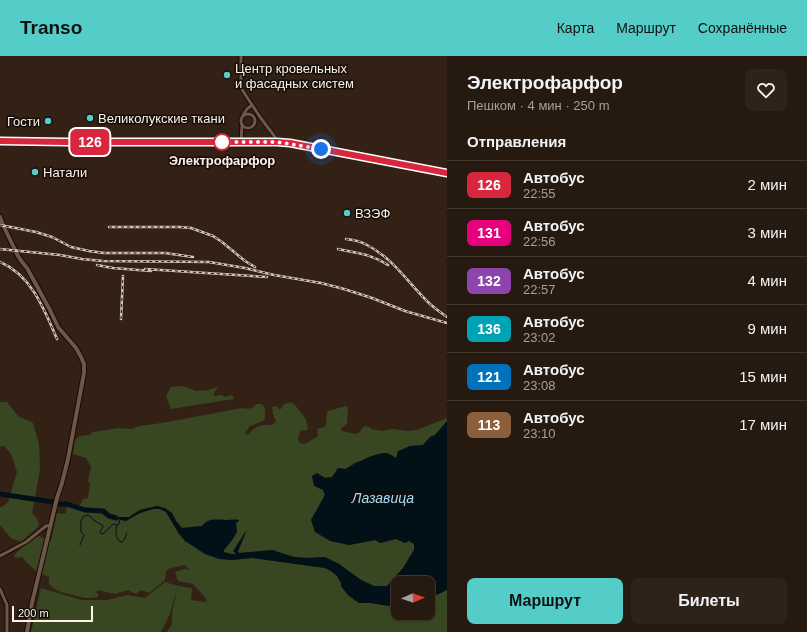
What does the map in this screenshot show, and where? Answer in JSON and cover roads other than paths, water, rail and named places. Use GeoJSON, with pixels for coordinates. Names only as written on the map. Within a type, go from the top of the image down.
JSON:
{"type":"FeatureCollection","features":[{"type":"Feature","properties":{"kind":"main road"},"geometry":{"type":"LineString","coordinates":[[0,141],[277,142],[290,143],[447,173]]}},
{"type":"Feature","properties":{"kind":"street"},"geometry":{"type":"LineString","coordinates":[[241,56],[241,88],[277,142]]}},
{"type":"Feature","properties":{"kind":"street"},"geometry":{"type":"LineString","coordinates":[[241,142],[241,119],[247,109],[252,105]]}},
{"type":"Feature","properties":{"kind":"street"},"geometry":{"type":"LineString","coordinates":[[242,125],[248,127],[252,125],[254,121],[250,114],[243,115]]}},
{"type":"Feature","properties":{"kind":"street"},"geometry":{"type":"LineString","coordinates":[[0,217],[18,256],[27,268],[58,327],[76,348],[82,357],[84,364],[84,373],[68,459],[57,498],[32,603],[27,632]]}},
{"type":"Feature","properties":{"kind":"street"},"geometry":{"type":"LineString","coordinates":[[0,556],[26,542],[46,526],[51,525]]}},
{"type":"Feature","properties":{"kind":"street"},"geometry":{"type":"LineString","coordinates":[[0,589],[7,605],[7,632]]}},
{"type":"Feature","properties":{"kind":"water","name":"Лазавица"},"geometry":{"type":"Polygon","coordinates":[[[447,421],[447,590],[435,596],[435,576],[396,576],[403,568],[414,550],[414,544],[409,541],[405,543],[396,539],[380,543],[375,540],[349,545],[330,541],[315,532],[311,520],[325,495],[323,490],[314,486],[312,476],[317,473],[325,478],[332,477],[338,468],[346,469],[377,454],[387,453],[396,458],[398,451],[410,446],[423,445],[430,437],[435,435],[447,421]]]}},
{"type":"Feature","properties":{"kind":"water","name":"Лазавица"},"geometry":{"type":"Polygon","coordinates":[[[157,506],[165,508],[172,513],[182,528],[202,526],[210,520],[239,520],[236,523],[237,532],[224,552],[236,554],[233,551],[246,531],[238,551],[239,553],[272,550],[294,557],[325,557],[339,564],[361,580],[374,586],[387,586],[391,582],[391,606],[359,603],[348,595],[341,586],[337,576],[325,568],[252,558],[231,560],[219,559],[205,554],[185,541],[166,512],[160,509],[153,509],[140,513],[126,521],[109,516],[111,514],[117,517],[129,517],[140,510],[157,506]]]}},
{"type":"Feature","properties":{"kind":"waterway","name":"Лазавица"},"geometry":{"type":"LineString","coordinates":[[0,494],[53,502]]}},
{"type":"Feature","properties":{"kind":"waterway","name":"Лазавица"},"geometry":{"type":"LineString","coordinates":[[58,504],[67,504],[85,510],[103,511],[109,516],[116,518]]}},
{"type":"Feature","properties":{"kind":"waterway"},"geometry":{"type":"LineString","coordinates":[[80,545],[84,535],[81,532],[81,521],[83,517],[88,515],[102,525],[103,527],[100,531],[102,534],[113,524],[119,524],[120,519]]}},
{"type":"Feature","properties":{"kind":"waterway"},"geometry":{"type":"LineString","coordinates":[[117,525],[116,533],[119,541],[122,542],[127,533]]}},
{"type":"Feature","properties":{"kind":"railway"},"geometry":{"type":"LineString","coordinates":[[0,225],[36,232],[52,237],[71,247],[89,251],[104,253],[165,253],[193,257]]}},
{"type":"Feature","properties":{"kind":"railway"},"geometry":{"type":"LineString","coordinates":[[109,227],[191,228],[213,236],[255,267]]}},
{"type":"Feature","properties":{"kind":"railway"},"geometry":{"type":"LineString","coordinates":[[346,239],[355,240],[376,250],[393,264],[430,304],[447,317]]}},
{"type":"Feature","properties":{"kind":"railway"},"geometry":{"type":"LineString","coordinates":[[0,249],[103,261],[209,262],[321,283],[372,298],[405,311],[447,323]]}},
{"type":"Feature","properties":{"kind":"railway"},"geometry":{"type":"LineString","coordinates":[[338,249],[370,256],[388,265]]}},
{"type":"Feature","properties":{"kind":"railway"},"geometry":{"type":"LineString","coordinates":[[0,262],[21,276],[36,294],[57,339]]}},
{"type":"Feature","properties":{"kind":"railway"},"geometry":{"type":"LineString","coordinates":[[97,265],[113,268],[151,271]]}},
{"type":"Feature","properties":{"kind":"railway"},"geometry":{"type":"LineString","coordinates":[[145,269],[267,277]]}},
{"type":"Feature","properties":{"kind":"railway"},"geometry":{"type":"LineString","coordinates":[[121,319],[123,276]]}},
{"type":"Feature","properties":{"kind":"place","name":"Центр кровельных и фасадных систем"},"geometry":{"type":"Point","coordinates":[227,75]}},
{"type":"Feature","properties":{"kind":"place","name":"Великолукские ткани"},"geometry":{"type":"Point","coordinates":[90,118]}},
{"type":"Feature","properties":{"kind":"place","name":"Гости"},"geometry":{"type":"Point","coordinates":[48,121]}},
{"type":"Feature","properties":{"kind":"place","name":"Электрофарфор"},"geometry":{"type":"Point","coordinates":[222,142]}},
{"type":"Feature","properties":{"kind":"place","name":"Натали"},"geometry":{"type":"Point","coordinates":[35,172]}},
{"type":"Feature","properties":{"kind":"place","name":"ВЗЭФ"},"geometry":{"type":"Point","coordinates":[347,213]}}]}
